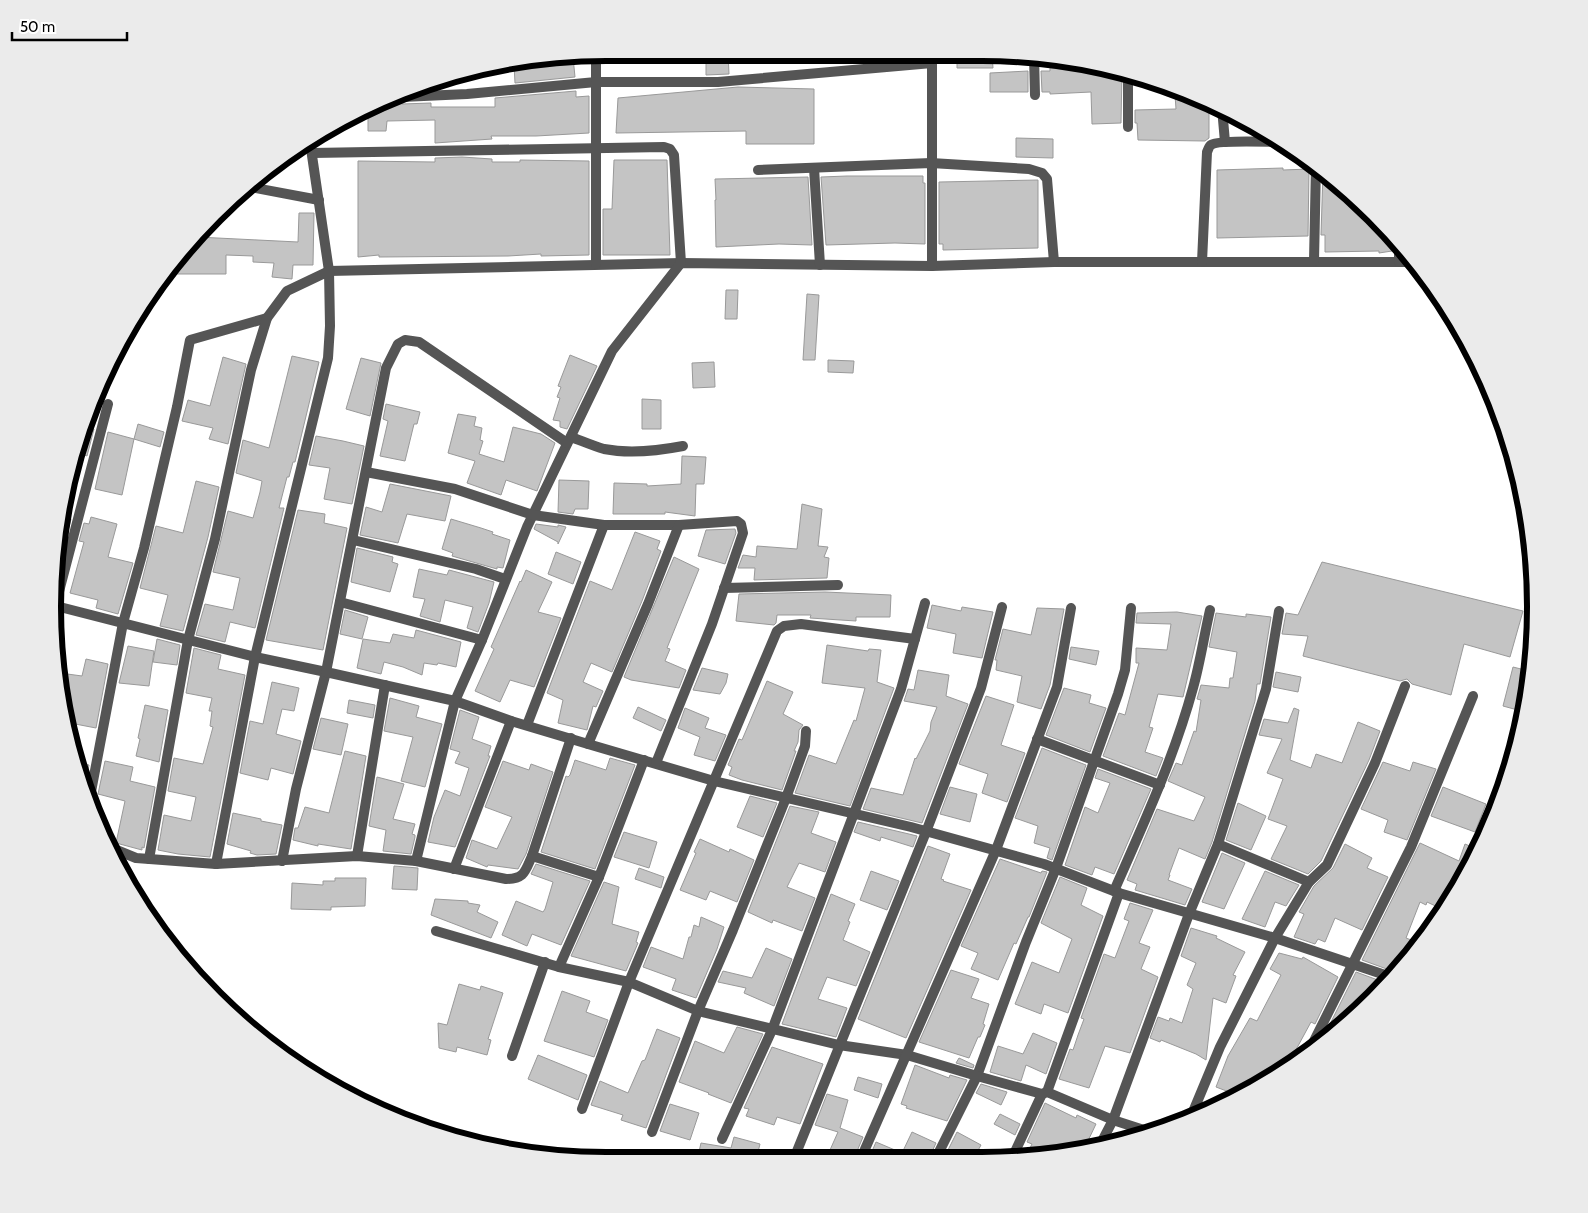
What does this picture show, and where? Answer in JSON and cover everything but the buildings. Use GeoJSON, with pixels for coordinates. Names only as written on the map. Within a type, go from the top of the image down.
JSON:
{"type":"FeatureCollection","features":[{"type":"Feature","properties":{"kind":"street"},"geometry":{"type":"LineString","coordinates":[[596,61],[596,264]]}},
{"type":"Feature","properties":{"kind":"street"},"geometry":{"type":"LineString","coordinates":[[415,96],[467,94],[596,82],[718,82],[905,61]]}},
{"type":"Feature","properties":{"kind":"street"},"geometry":{"type":"LineString","coordinates":[[932,61],[932,266]]}},
{"type":"Feature","properties":{"kind":"street"},"geometry":{"type":"LineString","coordinates":[[1034,64],[1035,96]]}},
{"type":"Feature","properties":{"kind":"street"},"geometry":{"type":"LineString","coordinates":[[1128,81],[1128,127]]}},
{"type":"Feature","properties":{"kind":"street"},"geometry":{"type":"LineString","coordinates":[[1223,117],[1226,142]]}},
{"type":"Feature","properties":{"kind":"street"},"geometry":{"type":"LineString","coordinates":[[1202,262],[1207,152],[1212,144],[1267,142]]}},
{"type":"Feature","properties":{"kind":"street"},"geometry":{"type":"LineString","coordinates":[[312,153],[664,147],[670,149],[674,155],[681,263],[612,351],[533,515],[482,640],[454,701],[416,861]]}},
{"type":"Feature","properties":{"kind":"street"},"geometry":{"type":"LineString","coordinates":[[216,864],[255,657],[328,358],[330,326],[329,271],[311,148]]}},
{"type":"Feature","properties":{"kind":"street"},"geometry":{"type":"LineString","coordinates":[[758,170],[931,163],[1029,169],[1042,173],[1047,179],[1054,262]]}},
{"type":"Feature","properties":{"kind":"street"},"geometry":{"type":"LineString","coordinates":[[814,168],[820,265]]}},
{"type":"Feature","properties":{"kind":"street"},"geometry":{"type":"LineString","coordinates":[[1314,261],[1316,176]]}},
{"type":"Feature","properties":{"kind":"street"},"geometry":{"type":"LineString","coordinates":[[257,188],[319,200]]}},
{"type":"Feature","properties":{"kind":"street"},"geometry":{"type":"LineString","coordinates":[[1399,257],[1399,262]]}},
{"type":"Feature","properties":{"kind":"street"},"geometry":{"type":"LineString","coordinates":[[149,859],[188,640],[215,539],[251,370],[267,318],[287,291],[329,271],[681,263],[932,266],[1054,262],[1403,262]]}},
{"type":"Feature","properties":{"kind":"street"},"geometry":{"type":"LineString","coordinates":[[92,787],[122,624],[153,511],[190,340],[267,318]]}},
{"type":"Feature","properties":{"kind":"street"},"geometry":{"type":"LineString","coordinates":[[282,861],[296,789],[326,672],[386,368],[398,344],[405,340],[419,342],[569,440],[604,449],[624,451],[652,451],[682,446]]}},
{"type":"Feature","properties":{"kind":"street"},"geometry":{"type":"LineString","coordinates":[[62,582],[108,404]]}},
{"type":"Feature","properties":{"kind":"street"},"geometry":{"type":"LineString","coordinates":[[366,472],[454,489],[533,515],[604,524],[679,524],[737,521],[741,524],[743,533],[712,624],[656,763]]}},
{"type":"Feature","properties":{"kind":"street"},"geometry":{"type":"LineString","coordinates":[[527,725],[604,524]]}},
{"type":"Feature","properties":{"kind":"street"},"geometry":{"type":"LineString","coordinates":[[588,744],[648,604],[679,524]]}},
{"type":"Feature","properties":{"kind":"street"},"geometry":{"type":"LineString","coordinates":[[353,540],[476,569],[505,580]]}},
{"type":"Feature","properties":{"kind":"street"},"geometry":{"type":"LineString","coordinates":[[724,588],[838,585]]}},
{"type":"Feature","properties":{"kind":"street"},"geometry":{"type":"LineString","coordinates":[[340,602],[482,640]]}},
{"type":"Feature","properties":{"kind":"street"},"geometry":{"type":"LineString","coordinates":[[722,1139],[772,1030],[854,814],[901,689],[925,603]]}},
{"type":"Feature","properties":{"kind":"street"},"geometry":{"type":"LineString","coordinates":[[61,606],[122,624],[255,657],[454,701],[511,721],[714,781],[996,850],[1056,868],[1117,892],[1275,938],[1383,974]]}},
{"type":"Feature","properties":{"kind":"street"},"geometry":{"type":"LineString","coordinates":[[797,1152],[926,832],[981,688],[1002,607]]}},
{"type":"Feature","properties":{"kind":"street"},"geometry":{"type":"LineString","coordinates":[[864,1152],[996,850],[1056,687],[1071,608]]}},
{"type":"Feature","properties":{"kind":"street"},"geometry":{"type":"LineString","coordinates":[[939,1152],[976,1076],[1056,868],[1125,670],[1131,608]]}},
{"type":"Feature","properties":{"kind":"street"},"geometry":{"type":"LineString","coordinates":[[1016,1151],[1045,1093],[1117,892],[1160,785],[1193,688],[1210,610]]}},
{"type":"Feature","properties":{"kind":"street"},"geometry":{"type":"LineString","coordinates":[[1104,1137],[1113,1120],[1189,914],[1218,844],[1266,689],[1279,611]]}},
{"type":"Feature","properties":{"kind":"street"},"geometry":{"type":"LineString","coordinates":[[582,1109],[629,982],[777,631],[784,626],[801,624],[915,639]]}},
{"type":"Feature","properties":{"kind":"street"},"geometry":{"type":"LineString","coordinates":[[358,856],[386,685]]}},
{"type":"Feature","properties":{"kind":"street"},"geometry":{"type":"LineString","coordinates":[[1195,1108],[1220,1048],[1275,938],[1310,882],[1326,865],[1375,763],[1405,686]]}},
{"type":"Feature","properties":{"kind":"street"},"geometry":{"type":"LineString","coordinates":[[1317,1036],[1411,847],[1473,696]]}},
{"type":"Feature","properties":{"kind":"street"},"geometry":{"type":"LineString","coordinates":[[454,869],[511,721]]}},
{"type":"Feature","properties":{"kind":"street"},"geometry":{"type":"LineString","coordinates":[[652,1132],[698,1011],[786,798],[804,746],[806,731]]}},
{"type":"Feature","properties":{"kind":"street"},"geometry":{"type":"LineString","coordinates":[[119,852],[136,858],[216,864],[358,856],[416,861],[506,879],[516,879],[524,875],[532,856],[571,738]]}},
{"type":"Feature","properties":{"kind":"street"},"geometry":{"type":"LineString","coordinates":[[1037,739],[1160,785]]}},
{"type":"Feature","properties":{"kind":"street"},"geometry":{"type":"LineString","coordinates":[[559,967],[600,877],[644,760]]}},
{"type":"Feature","properties":{"kind":"street"},"geometry":{"type":"LineString","coordinates":[[1218,844],[1310,882]]}},
{"type":"Feature","properties":{"kind":"street"},"geometry":{"type":"LineString","coordinates":[[532,856],[600,877]]}},
{"type":"Feature","properties":{"kind":"street"},"geometry":{"type":"LineString","coordinates":[[436,931],[559,967],[629,982],[698,1011],[839,1045],[906,1055],[976,1076],[1045,1093],[1138,1128]]}},
{"type":"Feature","properties":{"kind":"street"},"geometry":{"type":"LineString","coordinates":[[512,1056],[545,962]]}}]}
